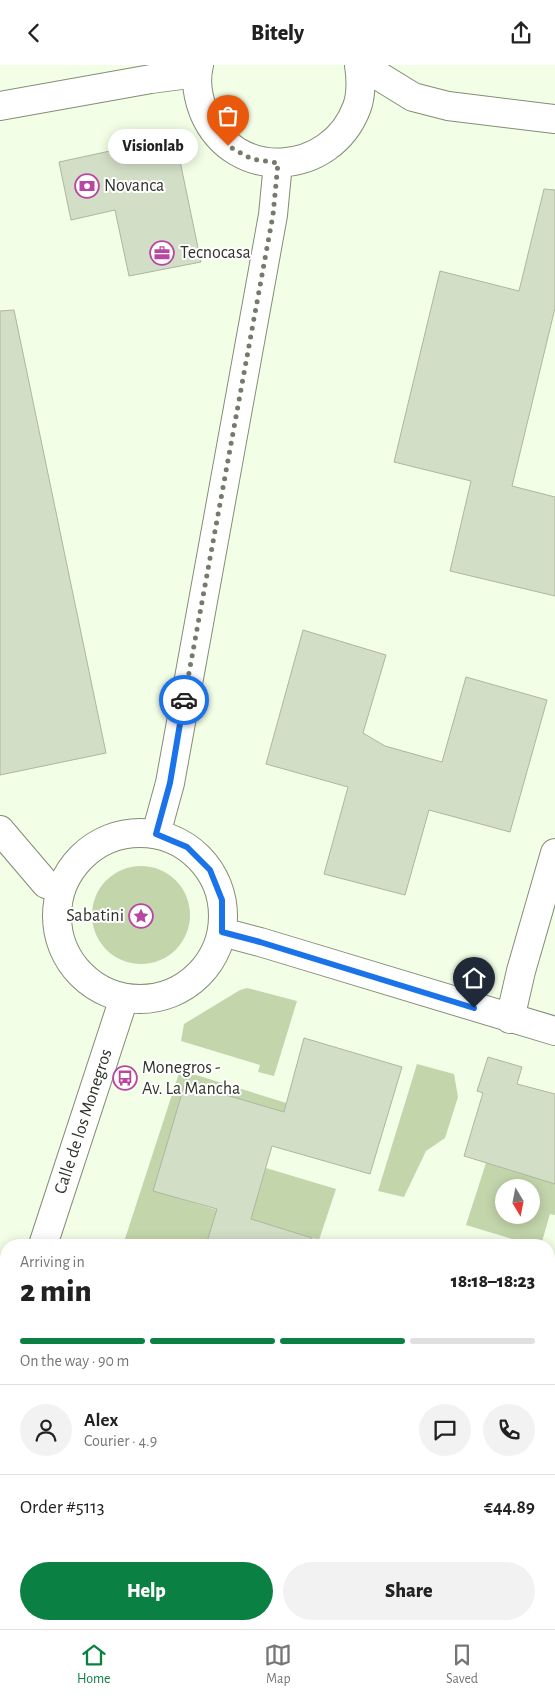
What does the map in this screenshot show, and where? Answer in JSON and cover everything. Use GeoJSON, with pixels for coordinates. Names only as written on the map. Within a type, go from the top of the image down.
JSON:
{"type":"FeatureCollection","features":[{"type":"Feature","properties":{"kind":"street"},"geometry":{"type":"LineString","coordinates":[[360,65],[412,97],[448,106],[555,119]]}},
{"type":"Feature","properties":{"kind":"street"},"geometry":{"type":"LineString","coordinates":[[0,106],[198,69],[199,101],[210,125],[228,146],[252,159],[278,163],[300,161],[319,153],[336,141],[349,124],[358,105],[361,85],[360,65]]}},
{"type":"Feature","properties":{"kind":"street"},"geometry":{"type":"LineString","coordinates":[[156,834],[170,783],[273,215],[278,163]]}},
{"type":"Feature","properties":{"kind":"street"},"geometry":{"type":"LineString","coordinates":[[0,830],[46,884],[62,889]]}},
{"type":"Feature","properties":{"kind":"street"},"geometry":{"type":"LineString","coordinates":[[127,834],[156,834],[187,847],[210,870],[222,900],[222,932],[213,957],[197,977],[175,992],[150,999],[124,998],[97,988],[76,969],[62,945],[57,917],[62,889],[76,863],[98,844],[127,834]]}},
{"type":"Feature","properties":{"kind":"street"},"geometry":{"type":"LineString","coordinates":[[510,1019],[521,971],[555,853]]}},
{"type":"Feature","properties":{"kind":"street"},"geometry":{"type":"LineString","coordinates":[[222,932],[555,1031]]}},
{"type":"Feature","properties":{"kind":"street","name":"Calle de los Monegros"},"geometry":{"type":"LineString","coordinates":[[45,1239],[124,998]]}},
{"type":"Feature","properties":{"kind":"green space"},"geometry":{"type":"Polygon","coordinates":[[[141,866],[160,870],[176,880],[186,896],[190,915],[186,934],[176,950],[160,960],[141,964],[122,960],[106,950],[96,934],[92,915],[96,896],[106,880],[122,870],[141,866]]]}},
{"type":"Feature","properties":{"kind":"green space"},"geometry":{"type":"Polygon","coordinates":[[[247,988],[297,1001],[274,1076],[258,1072],[260,1065],[181,1041],[184,1024],[240,990],[247,988]]]}},
{"type":"Feature","properties":{"kind":"green space"},"geometry":{"type":"Polygon","coordinates":[[[417,1064],[454,1074],[458,1097],[445,1138],[426,1151],[404,1197],[378,1191],[417,1064]]]}},
{"type":"Feature","properties":{"kind":"green space"},"geometry":{"type":"Polygon","coordinates":[[[180,1070],[293,1105],[290,1114],[185,1083],[154,1191],[217,1210],[209,1239],[125,1239],[180,1070]]]}},
{"type":"Feature","properties":{"kind":"green space"},"geometry":{"type":"Polygon","coordinates":[[[486,1163],[539,1179],[495,1179],[495,1224],[540,1224],[540,1179],[555,1184],[555,1215],[550,1214],[543,1239],[512,1239],[466,1225],[486,1163]]]}},
{"type":"Feature","properties":{"kind":"green space"},"geometry":{"type":"Polygon","coordinates":[[[266,1168],[336,1189],[319,1239],[250,1219],[266,1168]]]}},
{"type":"Feature","properties":{"kind":"building"},"geometry":{"type":"Polygon","coordinates":[[[175,137],[201,262],[129,276],[115,210],[71,220],[59,162],[175,137]]]}},
{"type":"Feature","properties":{"kind":"building"},"geometry":{"type":"Polygon","coordinates":[[[544,189],[555,190],[555,308],[512,486],[555,497],[555,596],[450,571],[471,481],[394,462],[440,271],[519,291],[544,189]]]}},
{"type":"Feature","properties":{"kind":"building"},"geometry":{"type":"Polygon","coordinates":[[[14,310],[106,753],[0,775],[0,311],[14,310]]]}},
{"type":"Feature","properties":{"kind":"building"},"geometry":{"type":"Polygon","coordinates":[[[303,630],[386,655],[363,733],[385,746],[442,762],[466,677],[547,700],[510,832],[429,810],[405,895],[324,874],[348,787],[266,764],[303,630]]]}},
{"type":"Feature","properties":{"kind":"building"},"geometry":{"type":"Polygon","coordinates":[[[304,1038],[402,1067],[370,1174],[272,1146],[251,1219],[312,1239],[208,1239],[217,1209],[153,1191],[185,1083],[284,1112],[304,1038]]]}},
{"type":"Feature","properties":{"kind":"building"},"geometry":{"type":"Polygon","coordinates":[[[488,1057],[522,1067],[517,1084],[555,1094],[555,1184],[464,1156],[483,1093],[477,1091],[488,1057]]]}},
{"type":"Feature","properties":{"kind":"way so far"},"geometry":{"type":"LineString","coordinates":[[184,700],[273,215],[278,163],[252,159],[228,146]]}},
{"type":"Feature","properties":{"kind":"place","name":"Visionlab"},"geometry":{"type":"Point","coordinates":[228,146]}},
{"type":"Feature","properties":{"kind":"place","name":"Novanca"},"geometry":{"type":"Point","coordinates":[87,186]}},
{"type":"Feature","properties":{"kind":"place","name":"Tecnocasa"},"geometry":{"type":"Point","coordinates":[162,253]}},
{"type":"Feature","properties":{"kind":"place","name":"Sabatini"},"geometry":{"type":"Point","coordinates":[141,916]}},
{"type":"Feature","properties":{"kind":"place","name":"Monegros - Av. La Mancha"},"geometry":{"type":"Point","coordinates":[125,1078]}},
{"type":"Feature","properties":{"kind":"route"},"geometry":{"type":"LineString","coordinates":[[184,700],[170,783],[156,834],[187,847],[210,870],[222,900],[222,932],[474,1008]]}}]}
